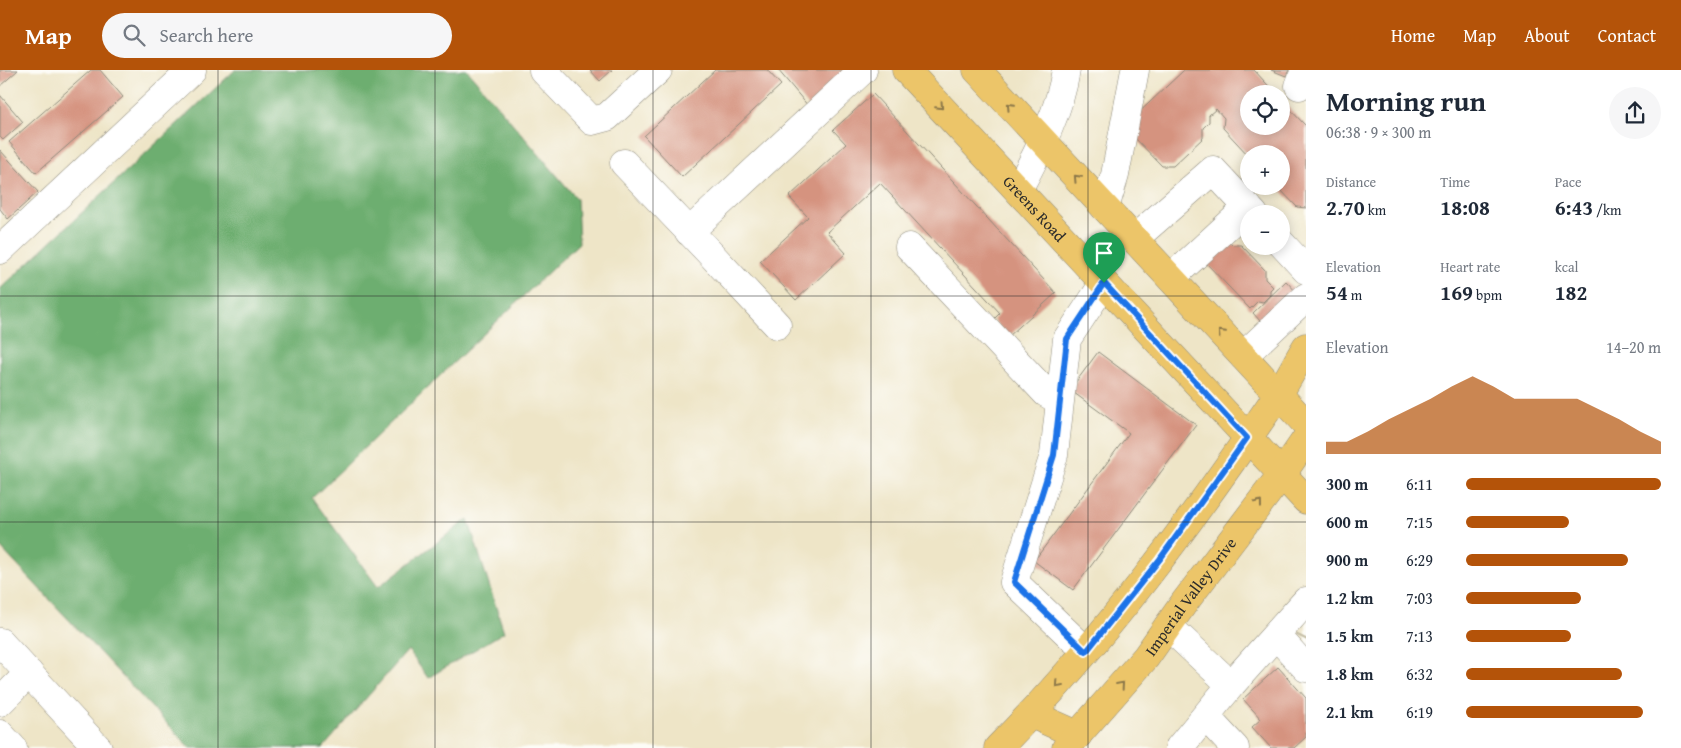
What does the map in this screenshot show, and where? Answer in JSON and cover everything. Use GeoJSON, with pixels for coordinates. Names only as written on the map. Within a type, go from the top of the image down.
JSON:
{"type":"FeatureCollection","features":[{"type":"Feature","properties":{"kind":"main road","name":"Greens Road"},"geometry":{"type":"LineString","coordinates":[[906,70],[1306,500]]}},
{"type":"Feature","properties":{"kind":"main road"},"geometry":{"type":"LineString","coordinates":[[977,70],[1306,424]]}},
{"type":"Feature","properties":{"kind":"main road"},"geometry":{"type":"LineString","coordinates":[[998,748],[1086,652],[1160,559],[1278,394],[1306,347]]}},
{"type":"Feature","properties":{"kind":"main road","name":"Imperial Valley Drive"},"geometry":{"type":"LineString","coordinates":[[1078,744],[1146,657],[1306,439]]}},
{"type":"Feature","properties":{"kind":"main road"},"geometry":{"type":"LineString","coordinates":[[1031,714],[1078,744]]}},
{"type":"Feature","properties":{"kind":"street"},"geometry":{"type":"LineString","coordinates":[[0,250],[192,70]]}},
{"type":"Feature","properties":{"kind":"street"},"geometry":{"type":"LineString","coordinates":[[543,70],[592,121],[607,117],[658,70]]}},
{"type":"Feature","properties":{"kind":"street"},"geometry":{"type":"LineString","coordinates":[[689,232],[863,70]]}},
{"type":"Feature","properties":{"kind":"street"},"geometry":{"type":"LineString","coordinates":[[1018,190],[1059,104],[1066,70]]}},
{"type":"Feature","properties":{"kind":"street"},"geometry":{"type":"LineString","coordinates":[[1105,208],[1116,175],[1136,70]]}},
{"type":"Feature","properties":{"kind":"street"},"geometry":{"type":"LineString","coordinates":[[624,164],[777,325]]}},
{"type":"Feature","properties":{"kind":"street"},"geometry":{"type":"LineString","coordinates":[[1134,239],[1213,170],[1246,205]]}},
{"type":"Feature","properties":{"kind":"street"},"geometry":{"type":"LineString","coordinates":[[1171,278],[1240,219]]}},
{"type":"Feature","properties":{"kind":"street"},"geometry":{"type":"LineString","coordinates":[[909,247],[1046,393],[1060,401]]}},
{"type":"Feature","properties":{"kind":"street"},"geometry":{"type":"LineString","coordinates":[[1290,253],[1306,270]]}},
{"type":"Feature","properties":{"kind":"street"},"geometry":{"type":"LineString","coordinates":[[1086,652],[1014,582],[1054,455],[1067,339],[1104,283]]}},
{"type":"Feature","properties":{"kind":"street"},"geometry":{"type":"LineString","coordinates":[[1243,356],[1306,296]]}},
{"type":"Feature","properties":{"kind":"street"},"geometry":{"type":"LineString","coordinates":[[1179,748],[1231,685],[1298,654],[1306,601]]}},
{"type":"Feature","properties":{"kind":"street"},"geometry":{"type":"LineString","coordinates":[[1168,626],[1231,685]]}},
{"type":"Feature","properties":{"kind":"street"},"geometry":{"type":"LineString","coordinates":[[0,642],[98,748]]}},
{"type":"Feature","properties":{"kind":"street"},"geometry":{"type":"LineString","coordinates":[[0,702],[29,673]]}},
{"type":"Feature","properties":{"kind":"street"},"geometry":{"type":"LineString","coordinates":[[1206,717],[1236,748]]}},
{"type":"Feature","properties":{"kind":"street"},"geometry":{"type":"LineString","coordinates":[[0,734],[13,748]]}},
{"type":"Feature","properties":{"kind":"green space"},"geometry":{"type":"Polygon","coordinates":[[[235,70],[467,70],[577,199],[579,243],[312,498],[378,587],[468,519],[504,632],[428,678],[408,650],[323,748],[190,748],[0,547],[0,289],[235,70]]]}},
{"type":"Feature","properties":{"kind":"building"},"geometry":{"type":"Polygon","coordinates":[[[0,70],[18,70],[0,86],[0,70]]]}},
{"type":"Feature","properties":{"kind":"building"},"geometry":{"type":"Polygon","coordinates":[[[91,70],[100,70],[123,97],[36,173],[9,142],[91,70]]]}},
{"type":"Feature","properties":{"kind":"building"},"geometry":{"type":"Polygon","coordinates":[[[590,70],[612,70],[600,81],[590,70]]]}},
{"type":"Feature","properties":{"kind":"building"},"geometry":{"type":"Polygon","coordinates":[[[715,70],[767,70],[781,85],[682,177],[644,136],[715,70]]]}},
{"type":"Feature","properties":{"kind":"building"},"geometry":{"type":"Polygon","coordinates":[[[778,70],[850,70],[809,107],[778,70]]]}},
{"type":"Feature","properties":{"kind":"building"},"geometry":{"type":"Polygon","coordinates":[[[1184,70],[1254,70],[1268,85],[1240,85],[1240,135],[1290,135],[1290,109],[1306,126],[1306,208],[1297,207],[1286,195],[1290,195],[1290,145],[1240,146],[1223,128],[1224,118],[1216,109],[1209,115],[1209,122],[1203,128],[1203,138],[1173,166],[1162,166],[1131,134],[1132,119],[1184,70]]]}},
{"type":"Feature","properties":{"kind":"building"},"geometry":{"type":"Polygon","coordinates":[[[1271,70],[1289,70],[1286,76],[1271,70]]]}},
{"type":"Feature","properties":{"kind":"building"},"geometry":{"type":"Polygon","coordinates":[[[873,94],[1056,293],[1008,337],[993,320],[1000,313],[880,183],[827,232],[846,253],[796,300],[760,261],[808,217],[789,197],[846,144],[833,130],[873,94]]]}},
{"type":"Feature","properties":{"kind":"building"},"geometry":{"type":"Polygon","coordinates":[[[0,95],[23,122],[3,140],[0,137],[0,95]]]}},
{"type":"Feature","properties":{"kind":"building"},"geometry":{"type":"Polygon","coordinates":[[[0,150],[38,192],[8,219],[0,209],[0,150]]]}},
{"type":"Feature","properties":{"kind":"building"},"geometry":{"type":"Polygon","coordinates":[[[1229,241],[1233,245],[1240,245],[1240,255],[1251,255],[1265,270],[1265,279],[1273,287],[1270,290],[1270,295],[1263,302],[1258,301],[1250,309],[1206,263],[1229,241]]]}},
{"type":"Feature","properties":{"kind":"building"},"geometry":{"type":"Polygon","coordinates":[[[1286,281],[1298,294],[1268,330],[1253,313],[1286,281]]]}},
{"type":"Feature","properties":{"kind":"building"},"geometry":{"type":"Polygon","coordinates":[[[1098,352],[1196,425],[1073,590],[1034,561],[1129,433],[1070,390],[1098,352]]]}},
{"type":"Feature","properties":{"kind":"building"},"geometry":{"type":"Polygon","coordinates":[[[1278,667],[1306,698],[1306,737],[1294,748],[1271,748],[1252,727],[1261,719],[1243,699],[1278,667]]]}},
{"type":"Feature","properties":{"kind":"route"},"geometry":{"type":"LineString","coordinates":[[1104,283],[1247,438],[1160,559],[1086,652],[1014,582],[1054,455],[1067,339],[1104,283]]}}]}
